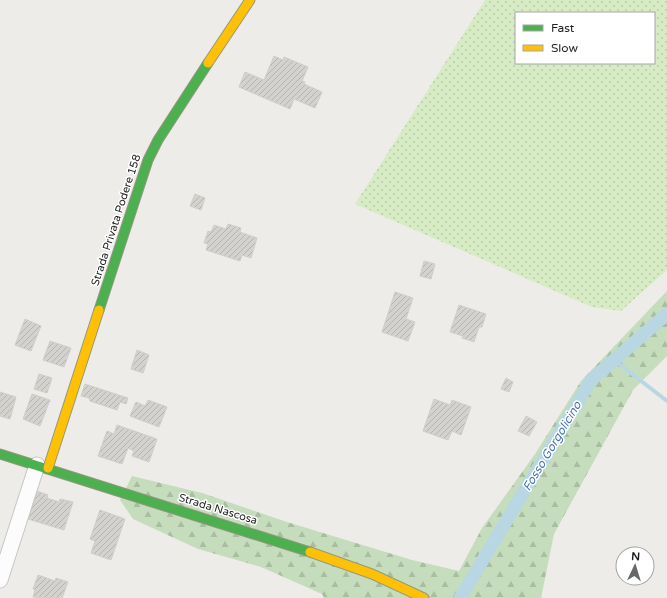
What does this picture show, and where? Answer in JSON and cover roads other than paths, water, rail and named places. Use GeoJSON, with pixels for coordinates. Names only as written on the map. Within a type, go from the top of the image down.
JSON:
{"type":"FeatureCollection","features":[{"type":"Feature","properties":{"kind":"street","name":"Strada Privata Podere 158"},"geometry":{"type":"LineString","coordinates":[[42,467],[148,160],[162,134],[250,0]]}},
{"type":"Feature","properties":{"kind":"street","name":"Strada Nascosa"},"geometry":{"type":"LineString","coordinates":[[0,454],[249,531],[317,554],[380,578],[424,598]]}},
{"type":"Feature","properties":{"kind":"street"},"geometry":{"type":"LineString","coordinates":[[0,580],[42,467]]}},
{"type":"Feature","properties":{"kind":"waterway","name":"Fosso Gorgolicino"},"geometry":{"type":"LineString","coordinates":[[460,598],[591,380],[667,314]]}},
{"type":"Feature","properties":{"kind":"waterway"},"geometry":{"type":"LineString","coordinates":[[614,360],[667,401]]}}]}
